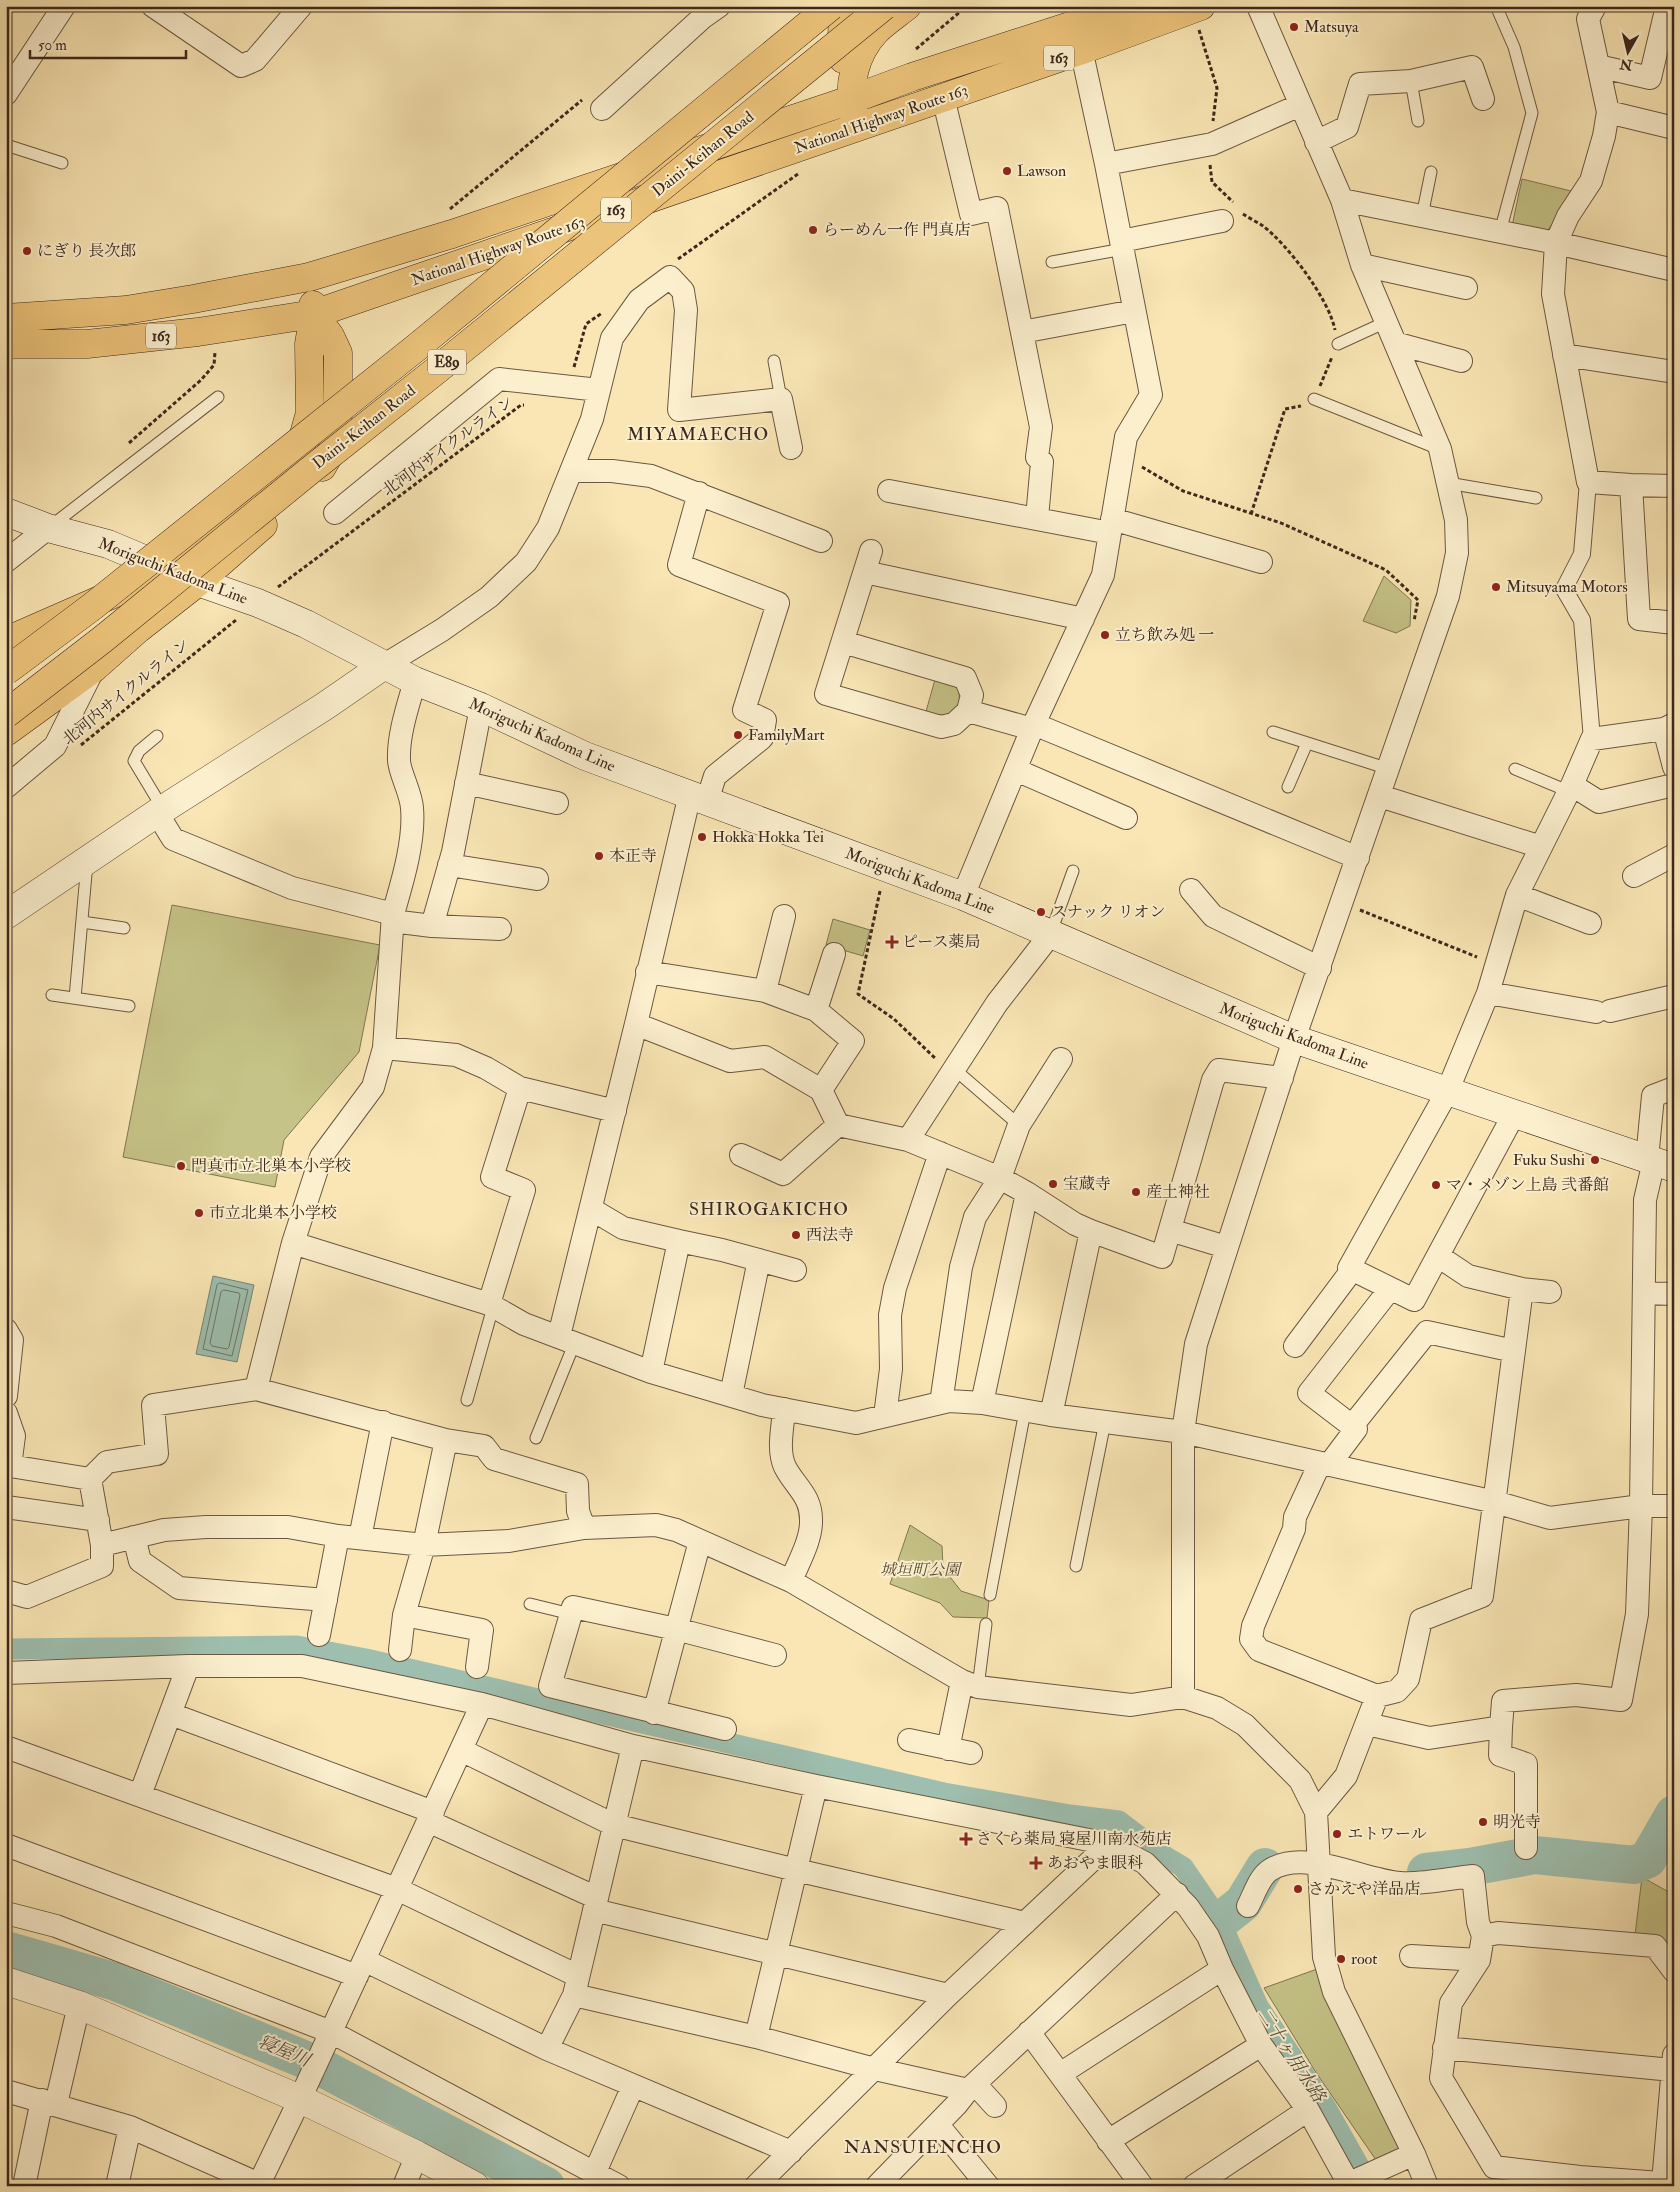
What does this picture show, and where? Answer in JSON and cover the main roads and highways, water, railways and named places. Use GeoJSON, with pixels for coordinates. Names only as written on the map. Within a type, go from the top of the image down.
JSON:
{"type":"FeatureCollection","features":[{"type":"Feature","properties":{"kind":"highway","name":"Daini-Keihan Road"},"geometry":{"type":"LineString","coordinates":[[6,671],[93,606],[409,353],[831,6]]}},
{"type":"Feature","properties":{"kind":"highway"},"geometry":{"type":"LineString","coordinates":[[843,6],[842,40],[850,100],[857,126]]}},
{"type":"Feature","properties":{"kind":"highway","name":"Daini-Keihan Road"},"geometry":{"type":"LineString","coordinates":[[7,726],[103,639],[884,6]]}},
{"type":"Feature","properties":{"kind":"highway"},"geometry":{"type":"LineString","coordinates":[[850,100],[855,67],[864,48],[876,31],[907,6]]}},
{"type":"Feature","properties":{"kind":"highway","name":"National Highway Route 163"},"geometry":{"type":"LineString","coordinates":[[6,344],[87,344],[198,332],[314,314],[942,97],[1079,37],[1132,6]]}},
{"type":"Feature","properties":{"kind":"highway","name":"National Highway Route 163"},"geometry":{"type":"LineString","coordinates":[[6,318],[126,310],[309,276],[452,234],[912,78],[1079,37],[1199,16]]}},
{"type":"Feature","properties":{"kind":"highway"},"geometry":{"type":"LineString","coordinates":[[6,640],[168,570],[283,469],[299,452],[310,412],[309,344],[314,314],[309,276]]}},
{"type":"Feature","properties":{"kind":"highway"},"geometry":{"type":"LineString","coordinates":[[7,726],[94,668],[138,629],[198,582],[303,490],[320,471],[334,446],[338,415],[338,353],[330,336],[314,314]]}},
{"type":"Feature","properties":{"kind":"main road"},"geometry":{"type":"LineString","coordinates":[[828,6],[842,40]]}},
{"type":"Feature","properties":{"kind":"main road","name":"Moriguchi Kadoma Line"},"geometry":{"type":"LineString","coordinates":[[6,512],[48,528],[108,544],[198,582],[258,603],[306,624],[383,666],[415,681],[481,707],[585,756],[963,896],[1294,1040],[1658,1162]]}},
{"type":"Feature","properties":{"kind":"main road"},"geometry":{"type":"LineString","coordinates":[[6,915],[160,811],[325,706],[383,666]]}},
{"type":"Feature","properties":{"kind":"main road"},"geometry":{"type":"LineString","coordinates":[[6,1981],[80,2005],[300,2099],[417,2155],[476,2186]]}},
{"type":"Feature","properties":{"kind":"water"},"geometry":{"type":"Polygon","coordinates":[[[213,1276],[254,1285],[237,1362],[196,1354],[213,1276]]]}},
{"type":"Feature","properties":{"kind":"waterway","name":"二十ヶ用水路"},"geometry":{"type":"LineString","coordinates":[[6,1649],[297,1646],[366,1659],[944,1793],[1070,1815],[1119,1821],[1166,1857],[1183,1867],[1220,1921],[1258,2006],[1325,2106],[1370,2186]]}},
{"type":"Feature","properties":{"kind":"waterway"},"geometry":{"type":"LineString","coordinates":[[1426,1872],[1470,1867],[1535,1855],[1634,1865],[1648,1859],[1674,1814]]}},
{"type":"Feature","properties":{"kind":"waterway"},"geometry":{"type":"LineString","coordinates":[[1220,1921],[1243,1903],[1265,1867]]}},
{"type":"Feature","properties":{"kind":"waterway","name":"寝屋川"},"geometry":{"type":"LineString","coordinates":[[6,1950],[113,1981],[313,2063],[546,2186]]}},
{"type":"Feature","properties":{"kind":"place","name":"Matsuya"},"geometry":{"type":"Point","coordinates":[1294,27]}},
{"type":"Feature","properties":{"kind":"place","name":"Lawson"},"geometry":{"type":"Point","coordinates":[1007,171]}},
{"type":"Feature","properties":{"kind":"place","name":"らーめん一作 門真店"},"geometry":{"type":"Point","coordinates":[813,230]}},
{"type":"Feature","properties":{"kind":"place","name":"にぎり 長次郎"},"geometry":{"type":"Point","coordinates":[27,251]}},
{"type":"Feature","properties":{"kind":"place","name":"Mitsuyama Motors"},"geometry":{"type":"Point","coordinates":[1496,587]}},
{"type":"Feature","properties":{"kind":"place","name":"立ち飲み処 一"},"geometry":{"type":"Point","coordinates":[1105,635]}},
{"type":"Feature","properties":{"kind":"place","name":"FamilyMart"},"geometry":{"type":"Point","coordinates":[738,735]}},
{"type":"Feature","properties":{"kind":"place","name":"Hokka Hokka Tei"},"geometry":{"type":"Point","coordinates":[702,837]}},
{"type":"Feature","properties":{"kind":"place","name":"本正寺"},"geometry":{"type":"Point","coordinates":[599,856]}},
{"type":"Feature","properties":{"kind":"place","name":"スナック リオン"},"geometry":{"type":"Point","coordinates":[1041,912]}},
{"type":"Feature","properties":{"kind":"place","name":"ピース薬局"},"geometry":{"type":"Point","coordinates":[892,942]}},
{"type":"Feature","properties":{"kind":"place","name":"Fuku Sushi"},"geometry":{"type":"Point","coordinates":[1595,1160]}},
{"type":"Feature","properties":{"kind":"place","name":"門真市立北巣本小学校"},"geometry":{"type":"Point","coordinates":[181,1166]}},
{"type":"Feature","properties":{"kind":"place","name":"宝蔵寺"},"geometry":{"type":"Point","coordinates":[1053,1184]}},
{"type":"Feature","properties":{"kind":"place","name":"マ・メゾン上島 弐番館"},"geometry":{"type":"Point","coordinates":[1436,1185]}},
{"type":"Feature","properties":{"kind":"place","name":"産土神社"},"geometry":{"type":"Point","coordinates":[1136,1192]}},
{"type":"Feature","properties":{"kind":"place","name":"市立北巣本小学校"},"geometry":{"type":"Point","coordinates":[199,1213]}},
{"type":"Feature","properties":{"kind":"place","name":"西法寺"},"geometry":{"type":"Point","coordinates":[796,1235]}},
{"type":"Feature","properties":{"kind":"place","name":"明光寺"},"geometry":{"type":"Point","coordinates":[1483,1822]}},
{"type":"Feature","properties":{"kind":"place","name":"エトワール"},"geometry":{"type":"Point","coordinates":[1337,1834]}},
{"type":"Feature","properties":{"kind":"place","name":"さくら薬局 寝屋川南水苑店"},"geometry":{"type":"Point","coordinates":[966,1839]}},
{"type":"Feature","properties":{"kind":"place","name":"あおやま眼科"},"geometry":{"type":"Point","coordinates":[1036,1863]}},
{"type":"Feature","properties":{"kind":"place","name":"さかえや洋品店"},"geometry":{"type":"Point","coordinates":[1298,1889]}},
{"type":"Feature","properties":{"kind":"place","name":"root"},"geometry":{"type":"Point","coordinates":[1341,1959]}},
{"type":"Feature","properties":{"kind":"district","name":"MIYAMAECHO"},"geometry":{"type":"Point","coordinates":[698,434]}},
{"type":"Feature","properties":{"kind":"district","name":"SHIROGAKICHO"},"geometry":{"type":"Point","coordinates":[769,1209]}},
{"type":"Feature","properties":{"kind":"district","name":"NANSUIENCHO"},"geometry":{"type":"Point","coordinates":[923,2147]}},
{"type":"Feature","properties":{"kind":"park label","name":"城垣町公園"},"geometry":{"type":"Point","coordinates":[920,1570]}}]}
